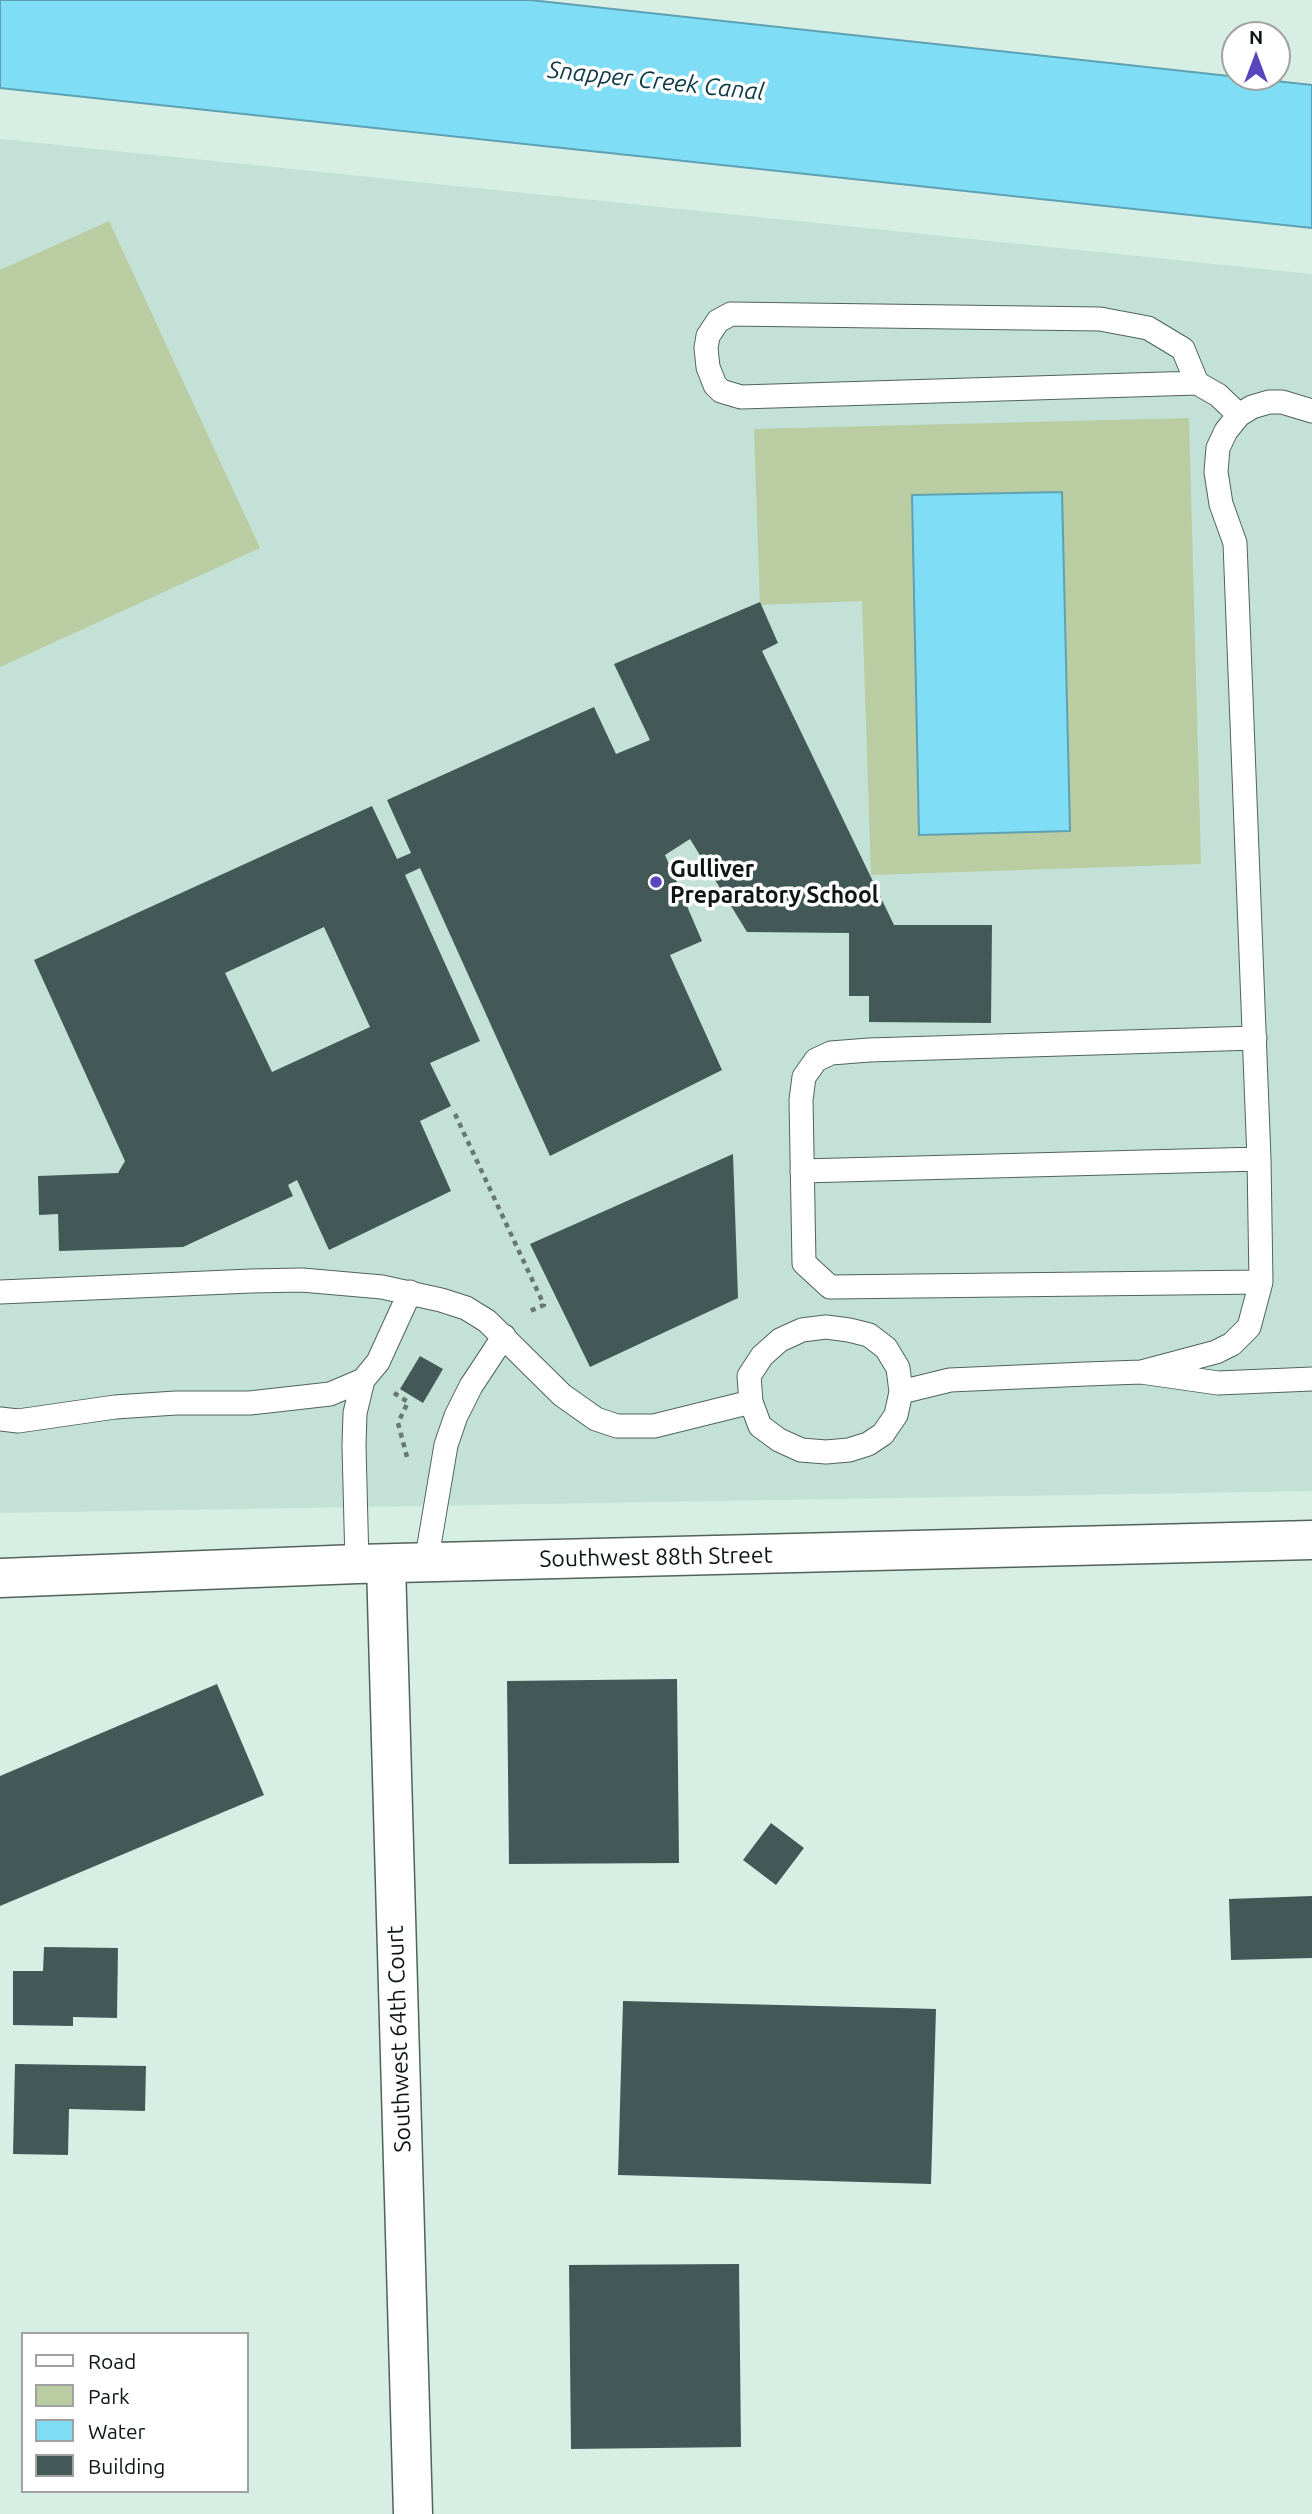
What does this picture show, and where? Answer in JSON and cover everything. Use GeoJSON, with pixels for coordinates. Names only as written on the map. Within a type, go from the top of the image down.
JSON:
{"type":"FeatureCollection","features":[{"type":"Feature","properties":{"kind":"street","name":"Southwest 88th Street"},"geometry":{"type":"LineString","coordinates":[[0,1578],[371,1564],[1312,1540]]}},
{"type":"Feature","properties":{"kind":"street","name":"Southwest 64th Court"},"geometry":{"type":"LineString","coordinates":[[371,1564],[413,2514]]}},
{"type":"Feature","properties":{"kind":"lane"},"geometry":{"type":"LineString","coordinates":[[1197,383],[1183,349],[1148,328],[1100,319],[732,314],[718,321],[708,336],[706,348],[708,367],[715,385],[721,391],[741,397],[1197,383],[1218,395],[1239,415]]}},
{"type":"Feature","properties":{"kind":"lane"},"geometry":{"type":"LineString","coordinates":[[1141,1373],[1216,1352],[1231,1344],[1249,1327],[1261,1282],[1255,1038],[1235,544],[1221,504],[1216,472],[1218,448],[1226,431],[1239,415],[1252,407],[1269,402],[1293,404],[1312,411]]}},
{"type":"Feature","properties":{"kind":"lane"},"geometry":{"type":"LineString","coordinates":[[1255,1038],[883,1049],[831,1053],[816,1060],[804,1077],[801,1100],[804,1263],[830,1287],[1261,1282]]}},
{"type":"Feature","properties":{"kind":"lane"},"geometry":{"type":"LineString","coordinates":[[802,1171],[1259,1159]]}},
{"type":"Feature","properties":{"kind":"lane"},"geometry":{"type":"LineString","coordinates":[[0,1292],[302,1280],[360,1284],[410,1292],[466,1308],[504,1336],[562,1395],[596,1419],[617,1426],[654,1426],[751,1402]]}},
{"type":"Feature","properties":{"kind":"lane"},"geometry":{"type":"LineString","coordinates":[[826,1327],[830,1287]]}},
{"type":"Feature","properties":{"kind":"lane"},"geometry":{"type":"LineString","coordinates":[[371,1564],[354,1446],[355,1413],[363,1380],[378,1362],[410,1292]]}},
{"type":"Feature","properties":{"kind":"lane"},"geometry":{"type":"LineString","coordinates":[[826,1327],[849,1329],[869,1335],[886,1348],[898,1368],[901,1392],[896,1415],[883,1434],[869,1444],[849,1450],[801,1450],[779,1440],[760,1426],[751,1402],[749,1376],[762,1356],[779,1340],[802,1330],[826,1327]]}},
{"type":"Feature","properties":{"kind":"lane"},"geometry":{"type":"LineString","coordinates":[[426,1563],[446,1445],[456,1416],[471,1386],[504,1336]]}},
{"type":"Feature","properties":{"kind":"lane"},"geometry":{"type":"LineString","coordinates":[[901,1392],[950,1380],[1141,1373],[1218,1383],[1312,1380]]}},
{"type":"Feature","properties":{"kind":"lane"},"geometry":{"type":"LineString","coordinates":[[3,1422],[115,1407],[289,1400],[330,1394],[363,1380]]}},
{"type":"Feature","properties":{"kind":"path"},"geometry":{"type":"LineString","coordinates":[[455,1114],[544,1305],[530,1311]]}},
{"type":"Feature","properties":{"kind":"path"},"geometry":{"type":"LineString","coordinates":[[400,1381],[393,1393],[408,1402],[398,1423],[409,1461]]}},
{"type":"Feature","properties":{"kind":"shaded area","name":"Gulliver Preparatory School"},"geometry":{"type":"Polygon","coordinates":[[[0,139],[1312,274],[1312,1491],[0,1513],[0,139]]]}},
{"type":"Feature","properties":{"kind":"green space"},"geometry":{"type":"Polygon","coordinates":[[[109,221],[260,548],[0,667],[0,270],[109,221]]]}},
{"type":"Feature","properties":{"kind":"green space"},"geometry":{"type":"Polygon","coordinates":[[[1189,418],[1201,864],[871,875],[862,601],[760,605],[754,429],[1189,418]]]}},
{"type":"Feature","properties":{"kind":"water","name":"Snapper Creek Canal"},"geometry":{"type":"Polygon","coordinates":[[[0,0],[530,0],[1221,75],[1221,91],[1291,91],[1291,83],[1312,85],[1312,228],[0,88],[0,0]]]}},
{"type":"Feature","properties":{"kind":"water"},"geometry":{"type":"Polygon","coordinates":[[[1062,492],[1070,831],[919,835],[912,495],[1062,492]]]}},
{"type":"Feature","properties":{"kind":"building"},"geometry":{"type":"Polygon","coordinates":[[[760,602],[778,643],[762,651],[894,925],[992,925],[991,1023],[869,1022],[869,996],[849,996],[849,933],[747,932],[690,839],[665,855],[702,941],[670,955],[722,1070],[550,1156],[420,868],[405,875],[480,1041],[430,1063],[451,1106],[420,1121],[451,1191],[329,1250],[297,1180],[288,1185],[293,1196],[183,1247],[59,1251],[58,1214],[39,1215],[38,1176],[118,1173],[125,1161],[34,960],[372,806],[397,859],[411,853],[387,800],[594,707],[616,754],[650,740],[614,664],[760,602]],[[324,927],[225,973],[272,1072],[370,1027],[324,927]]]}},
{"type":"Feature","properties":{"kind":"building"},"geometry":{"type":"Polygon","coordinates":[[[733,1154],[738,1298],[590,1367],[530,1244],[733,1154]]]}},
{"type":"Feature","properties":{"kind":"building"},"geometry":{"type":"Polygon","coordinates":[[[420,1356],[443,1369],[423,1403],[400,1389],[420,1356]]]}},
{"type":"Feature","properties":{"kind":"building"},"geometry":{"type":"Polygon","coordinates":[[[677,1679],[679,1863],[509,1864],[507,1681],[677,1679]]]}},
{"type":"Feature","properties":{"kind":"building"},"geometry":{"type":"Polygon","coordinates":[[[217,1684],[264,1795],[0,1906],[0,1776],[217,1684]]]}},
{"type":"Feature","properties":{"kind":"building"},"geometry":{"type":"Polygon","coordinates":[[[771,1823],[804,1848],[776,1885],[743,1860],[771,1823]]]}},
{"type":"Feature","properties":{"kind":"building"},"geometry":{"type":"Polygon","coordinates":[[[1312,1896],[1312,1958],[1231,1960],[1229,1899],[1312,1896]]]}},
{"type":"Feature","properties":{"kind":"building"},"geometry":{"type":"Polygon","coordinates":[[[44,1947],[118,1948],[117,2018],[73,2017],[73,2026],[13,2025],[13,1971],[43,1971],[44,1947]]]}},
{"type":"Feature","properties":{"kind":"building"},"geometry":{"type":"Polygon","coordinates":[[[623,2001],[936,2009],[931,2184],[618,2175],[623,2001]]]}},
{"type":"Feature","properties":{"kind":"building"},"geometry":{"type":"Polygon","coordinates":[[[15,2064],[146,2066],[145,2111],[69,2109],[68,2155],[13,2154],[15,2064]]]}},
{"type":"Feature","properties":{"kind":"building"},"geometry":{"type":"Polygon","coordinates":[[[739,2264],[741,2447],[571,2449],[569,2265],[739,2264]]]}},
{"type":"Feature","properties":{"kind":"place","name":"Gulliver Preparatory School"},"geometry":{"type":"Point","coordinates":[656,882]}}]}
